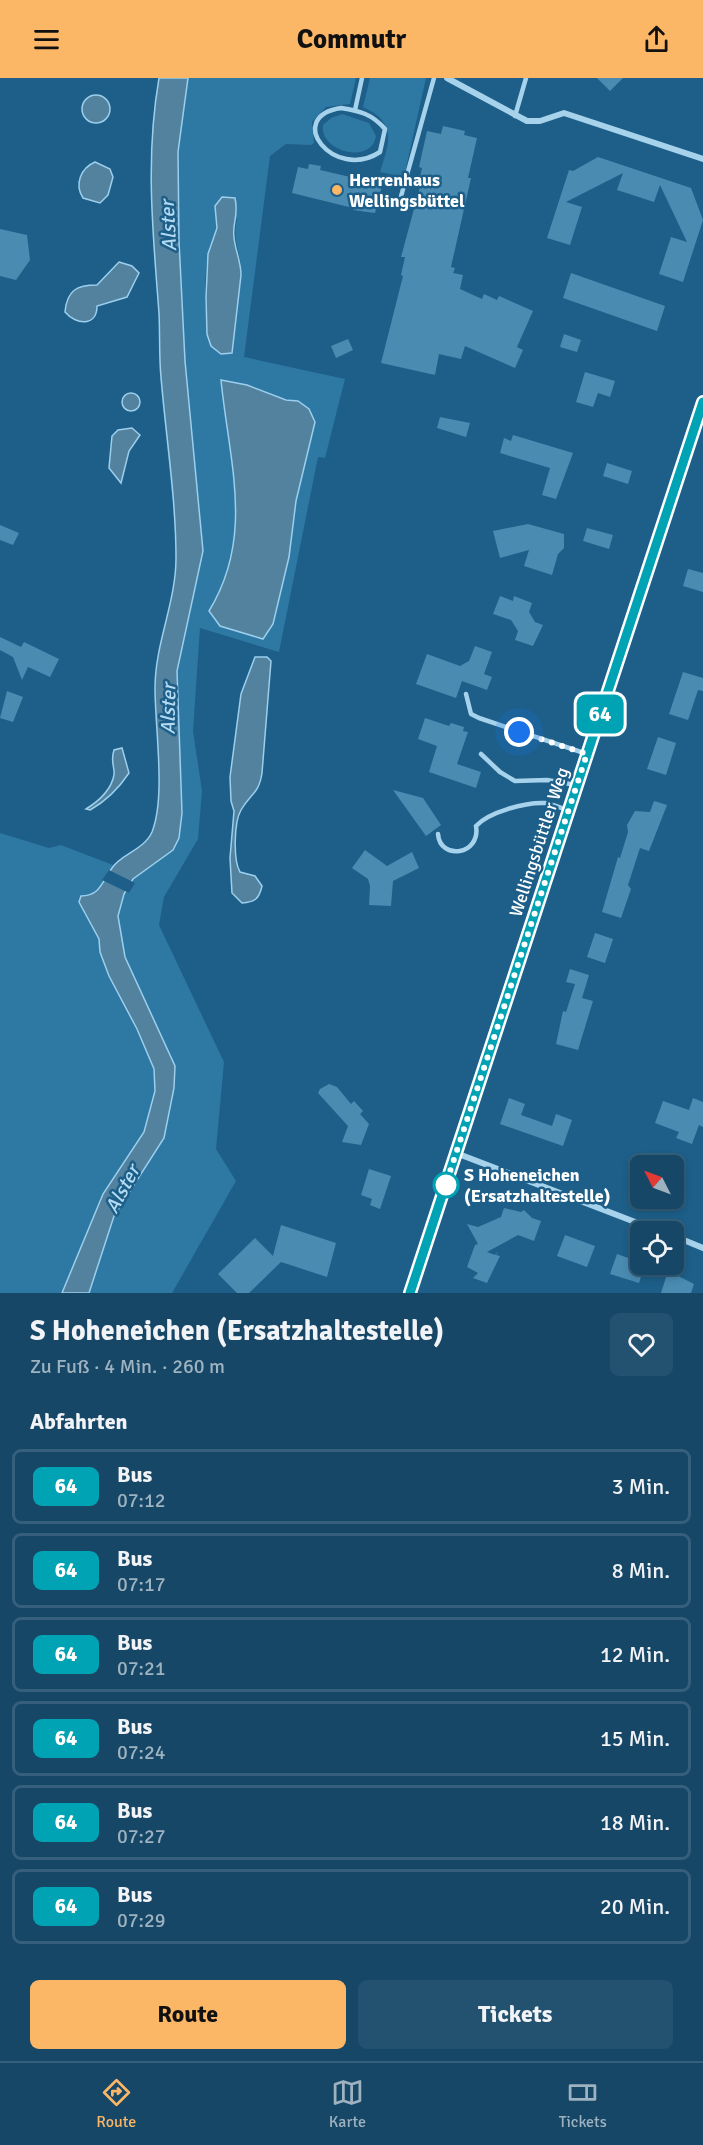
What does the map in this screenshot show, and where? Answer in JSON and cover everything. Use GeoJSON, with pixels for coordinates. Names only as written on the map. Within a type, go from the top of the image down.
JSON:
{"type":"FeatureCollection","features":[{"type":"Feature","properties":{"kind":"main road","name":"Wellingsbüttler Weg"},"geometry":{"type":"LineString","coordinates":[[410,1293],[703,402]]}},
{"type":"Feature","properties":{"kind":"street"},"geometry":{"type":"LineString","coordinates":[[447,78],[515,117],[527,121],[540,121],[564,114],[703,159]]}},
{"type":"Feature","properties":{"kind":"street"},"geometry":{"type":"LineString","coordinates":[[456,1153],[632,1221]]}},
{"type":"Feature","properties":{"kind":"street"},"geometry":{"type":"LineString","coordinates":[[684,1240],[703,1248]]}},
{"type":"Feature","properties":{"kind":"lane"},"geometry":{"type":"LineString","coordinates":[[355,110],[362,78]]}},
{"type":"Feature","properties":{"kind":"lane"},"geometry":{"type":"LineString","coordinates":[[400,200],[434,78]]}},
{"type":"Feature","properties":{"kind":"lane"},"geometry":{"type":"LineString","coordinates":[[515,117],[525,78]]}},
{"type":"Feature","properties":{"kind":"lane"},"geometry":{"type":"LineString","coordinates":[[330,110],[355,110],[369,114],[385,129],[380,152],[368,160],[345,159],[325,151],[317,140],[315,128],[320,116],[330,110]]}},
{"type":"Feature","properties":{"kind":"lane"},"geometry":{"type":"LineString","coordinates":[[466,694],[471,714],[479,718],[587,754]]}},
{"type":"Feature","properties":{"kind":"lane"},"geometry":{"type":"LineString","coordinates":[[481,754],[500,772],[515,781],[547,780],[576,785]]}},
{"type":"Feature","properties":{"kind":"lane"},"geometry":{"type":"LineString","coordinates":[[438,834],[449,851],[462,850],[474,843],[478,835],[476,826],[481,820],[500,811],[541,803],[568,810]]}},
{"type":"Feature","properties":{"kind":"shaded area"},"geometry":{"type":"Polygon","coordinates":[[[159,78],[356,78],[350,104],[326,107],[312,122],[314,143],[311,145],[286,144],[270,156],[244,357],[345,379],[325,458],[318,457],[279,652],[200,628],[193,731],[202,791],[198,839],[164,897],[159,925],[224,1062],[216,1149],[236,1181],[172,1293],[0,1293],[0,833],[49,848],[61,845],[113,865],[134,852],[148,839],[156,820],[159,783],[155,685],[159,653],[174,589],[176,556],[160,376],[159,317],[152,221],[151,165],[159,78]],[[216,218],[216,230],[209,249],[206,270],[207,334],[237,291],[241,271],[235,235],[237,219],[216,218]],[[221,381],[236,498],[236,526],[232,554],[223,582],[209,611],[263,639],[289,557],[296,501],[315,422],[298,401],[221,381]]]}},
{"type":"Feature","properties":{"kind":"shaded area"},"geometry":{"type":"Polygon","coordinates":[[[370,78],[426,78],[404,177],[380,172],[388,134],[381,120],[363,107],[370,78]]]}},
{"type":"Feature","properties":{"kind":"shaded area"},"geometry":{"type":"Polygon","coordinates":[[[342,114],[369,123],[376,136],[372,145],[356,152],[337,148],[329,142],[324,134],[323,125],[331,118],[342,114]]]}},
{"type":"Feature","properties":{"kind":"water","name":"Alster"},"geometry":{"type":"Polygon","coordinates":[[[159,78],[188,78],[178,152],[179,241],[185,361],[203,551],[177,671],[182,813],[179,838],[173,850],[133,879],[124,894],[118,916],[125,957],[175,1066],[174,1088],[164,1138],[114,1216],[89,1293],[62,1293],[103,1194],[144,1132],[155,1091],[154,1069],[137,1029],[109,976],[100,952],[99,939],[79,902],[81,896],[97,891],[116,863],[148,838],[156,817],[158,800],[156,671],[173,591],[176,558],[173,490],[160,369],[159,313],[154,254],[151,167],[159,78]]]}},
{"type":"Feature","properties":{"kind":"water"},"geometry":{"type":"Polygon","coordinates":[[[96,95],[106,99],[110,109],[106,119],[96,123],[86,119],[82,109],[86,99],[96,95]]]}},
{"type":"Feature","properties":{"kind":"water"},"geometry":{"type":"Polygon","coordinates":[[[95,162],[110,169],[113,177],[108,195],[100,203],[83,198],[79,187],[83,172],[95,162]]]}},
{"type":"Feature","properties":{"kind":"water"},"geometry":{"type":"Polygon","coordinates":[[[222,197],[235,198],[234,237],[241,275],[232,353],[221,354],[211,346],[207,334],[206,297],[208,254],[217,228],[215,206],[222,197]]]}},
{"type":"Feature","properties":{"kind":"water"},"geometry":{"type":"Polygon","coordinates":[[[119,262],[132,266],[139,273],[127,297],[97,306],[94,318],[90,321],[75,320],[65,312],[68,298],[74,290],[97,285],[119,262]]]}},
{"type":"Feature","properties":{"kind":"water"},"geometry":{"type":"Polygon","coordinates":[[[221,380],[247,385],[286,400],[298,401],[309,409],[315,422],[296,501],[289,557],[273,624],[263,639],[220,626],[209,611],[223,583],[231,555],[235,527],[233,469],[221,380]]]}},
{"type":"Feature","properties":{"kind":"water"},"geometry":{"type":"Polygon","coordinates":[[[131,393],[137,396],[140,402],[137,408],[131,411],[125,408],[122,402],[125,396],[131,393]]]}},
{"type":"Feature","properties":{"kind":"water"},"geometry":{"type":"Polygon","coordinates":[[[132,428],[140,435],[129,451],[121,483],[109,468],[112,436],[118,430],[132,428]]]}},
{"type":"Feature","properties":{"kind":"water"},"geometry":{"type":"Polygon","coordinates":[[[255,657],[267,657],[271,661],[262,773],[256,790],[241,810],[235,850],[240,872],[255,876],[262,886],[256,899],[242,903],[232,893],[230,858],[234,811],[231,801],[230,777],[241,694],[255,657]]]}},
{"type":"Feature","properties":{"kind":"water"},"geometry":{"type":"Polygon","coordinates":[[[122,748],[129,773],[107,798],[90,810],[86,809],[100,799],[110,786],[114,775],[112,758],[114,750],[122,748]]]}},
{"type":"Feature","properties":{"kind":"pier"},"geometry":{"type":"Polygon","coordinates":[[[109,870],[135,883],[129,893],[102,880],[109,870]]]}},
{"type":"Feature","properties":{"kind":"building"},"geometry":{"type":"Polygon","coordinates":[[[597,78],[623,78],[610,91],[597,78]]]}},
{"type":"Feature","properties":{"kind":"building"},"geometry":{"type":"Polygon","coordinates":[[[443,126],[465,131],[464,135],[477,138],[468,178],[471,178],[451,267],[455,268],[453,273],[463,275],[460,289],[482,299],[484,294],[497,300],[499,296],[533,311],[517,347],[523,350],[515,368],[465,346],[461,359],[439,354],[435,375],[381,363],[403,276],[401,275],[405,257],[401,257],[420,187],[418,186],[422,168],[419,167],[427,131],[441,134],[443,126]]]}},
{"type":"Feature","properties":{"kind":"building"},"geometry":{"type":"Polygon","coordinates":[[[598,157],[691,188],[703,220],[683,282],[659,274],[671,237],[687,242],[660,185],[654,202],[617,190],[623,173],[566,202],[582,207],[570,245],[547,238],[569,170],[573,171],[598,157]]]}},
{"type":"Feature","properties":{"kind":"building","name":"Herrenhaus Wellingsbüttel"},"geometry":{"type":"Polygon","coordinates":[[[309,164],[321,166],[320,170],[359,179],[360,175],[371,178],[369,184],[382,186],[375,213],[353,210],[353,208],[292,193],[298,167],[308,169],[309,164]]]}},
{"type":"Feature","properties":{"kind":"building"},"geometry":{"type":"Polygon","coordinates":[[[0,229],[27,235],[30,260],[16,280],[0,276],[0,229]]]}},
{"type":"Feature","properties":{"kind":"building"},"geometry":{"type":"Polygon","coordinates":[[[571,273],[665,306],[657,331],[563,298],[571,273]]]}},
{"type":"Feature","properties":{"kind":"building"},"geometry":{"type":"Polygon","coordinates":[[[564,334],[581,340],[577,352],[560,347],[564,334]]]}},
{"type":"Feature","properties":{"kind":"building"},"geometry":{"type":"Polygon","coordinates":[[[348,339],[353,350],[336,358],[331,346],[348,339]]]}},
{"type":"Feature","properties":{"kind":"building"},"geometry":{"type":"Polygon","coordinates":[[[585,372],[615,381],[610,397],[598,393],[593,407],[576,402],[585,372]]]}},
{"type":"Feature","properties":{"kind":"building"},"geometry":{"type":"Polygon","coordinates":[[[440,417],[470,423],[466,437],[437,428],[440,417]]]}},
{"type":"Feature","properties":{"kind":"building"},"geometry":{"type":"Polygon","coordinates":[[[513,435],[573,453],[556,499],[542,495],[550,468],[500,453],[504,438],[511,441],[513,435]]]}},
{"type":"Feature","properties":{"kind":"building"},"geometry":{"type":"Polygon","coordinates":[[[607,463],[632,471],[628,484],[603,476],[607,463]]]}},
{"type":"Feature","properties":{"kind":"building"},"geometry":{"type":"Polygon","coordinates":[[[528,524],[564,534],[564,548],[558,554],[552,575],[524,566],[529,550],[500,558],[493,531],[528,524]]]}},
{"type":"Feature","properties":{"kind":"building"},"geometry":{"type":"Polygon","coordinates":[[[0,525],[19,533],[13,545],[0,540],[0,525]]]}},
{"type":"Feature","properties":{"kind":"building"},"geometry":{"type":"Polygon","coordinates":[[[587,528],[613,535],[609,549],[583,541],[587,528]]]}},
{"type":"Feature","properties":{"kind":"building"},"geometry":{"type":"Polygon","coordinates":[[[688,569],[703,573],[703,592],[683,586],[688,569]]]}},
{"type":"Feature","properties":{"kind":"building"},"geometry":{"type":"Polygon","coordinates":[[[500,596],[513,601],[514,596],[532,603],[529,612],[535,622],[543,625],[533,646],[515,640],[518,631],[511,620],[493,614],[500,596]]]}},
{"type":"Feature","properties":{"kind":"building"},"geometry":{"type":"Polygon","coordinates":[[[0,637],[21,647],[24,642],[59,659],[50,677],[28,667],[22,680],[13,657],[0,650],[0,637]]]}},
{"type":"Feature","properties":{"kind":"building"},"geometry":{"type":"Polygon","coordinates":[[[475,646],[492,652],[484,674],[492,677],[487,690],[462,681],[456,698],[416,684],[427,654],[460,666],[469,661],[475,646]]]}},
{"type":"Feature","properties":{"kind":"building"},"geometry":{"type":"Polygon","coordinates":[[[683,672],[703,678],[703,691],[698,690],[688,720],[669,714],[683,672]]]}},
{"type":"Feature","properties":{"kind":"building"},"geometry":{"type":"Polygon","coordinates":[[[7,691],[23,697],[13,722],[0,718],[7,691]]]}},
{"type":"Feature","properties":{"kind":"building"},"geometry":{"type":"Polygon","coordinates":[[[425,718],[449,726],[451,723],[464,727],[463,731],[468,732],[457,764],[481,772],[476,788],[429,772],[437,746],[418,739],[425,718]]]}},
{"type":"Feature","properties":{"kind":"building"},"geometry":{"type":"Polygon","coordinates":[[[658,737],[676,743],[666,775],[647,769],[658,737]]]}},
{"type":"Feature","properties":{"kind":"building"},"geometry":{"type":"Polygon","coordinates":[[[393,790],[423,798],[441,825],[426,836],[393,790]]]}},
{"type":"Feature","properties":{"kind":"building"},"geometry":{"type":"Polygon","coordinates":[[[654,801],[667,805],[649,851],[640,848],[628,885],[631,889],[621,918],[602,912],[628,832],[627,825],[635,811],[650,812],[654,801]]]}},
{"type":"Feature","properties":{"kind":"building"},"geometry":{"type":"Polygon","coordinates":[[[365,850],[387,866],[412,852],[419,868],[393,881],[391,906],[369,905],[368,879],[352,868],[365,850]]]}},
{"type":"Feature","properties":{"kind":"building"},"geometry":{"type":"Polygon","coordinates":[[[595,933],[613,939],[605,963],[587,957],[595,933]]]}},
{"type":"Feature","properties":{"kind":"building"},"geometry":{"type":"Polygon","coordinates":[[[570,969],[589,975],[582,998],[593,1001],[578,1050],[556,1044],[563,1011],[566,1012],[575,984],[566,982],[570,969]]]}},
{"type":"Feature","properties":{"kind":"building"},"geometry":{"type":"Polygon","coordinates":[[[329,1084],[337,1087],[351,1104],[354,1101],[363,1111],[360,1114],[369,1124],[361,1145],[342,1142],[348,1126],[318,1093],[320,1089],[329,1084]]]}},
{"type":"Feature","properties":{"kind":"building"},"geometry":{"type":"Polygon","coordinates":[[[509,1098],[525,1104],[521,1115],[552,1126],[556,1114],[572,1120],[563,1146],[500,1124],[509,1098]]]}},
{"type":"Feature","properties":{"kind":"building"},"geometry":{"type":"Polygon","coordinates":[[[693,1098],[703,1102],[703,1127],[699,1125],[692,1144],[676,1138],[679,1132],[655,1123],[663,1101],[689,1110],[693,1098]]]}},
{"type":"Feature","properties":{"kind":"building"},"geometry":{"type":"Polygon","coordinates":[[[369,1169],[391,1176],[380,1209],[370,1205],[372,1199],[361,1195],[369,1169]]]}},
{"type":"Feature","properties":{"kind":"building"},"geometry":{"type":"Polygon","coordinates":[[[504,1208],[521,1212],[524,1210],[532,1218],[541,1221],[534,1241],[518,1235],[487,1252],[495,1255],[498,1251],[496,1255],[500,1256],[487,1283],[473,1278],[478,1273],[467,1267],[475,1245],[478,1244],[467,1224],[478,1227],[501,1217],[504,1208]]]}},
{"type":"Feature","properties":{"kind":"building"},"geometry":{"type":"Polygon","coordinates":[[[281,1225],[336,1243],[327,1277],[281,1262],[249,1293],[237,1293],[218,1274],[255,1238],[273,1256],[281,1225]]]}},
{"type":"Feature","properties":{"kind":"building"},"geometry":{"type":"Polygon","coordinates":[[[565,1235],[595,1246],[587,1267],[557,1256],[565,1235]]]}},
{"type":"Feature","properties":{"kind":"building"},"geometry":{"type":"Polygon","coordinates":[[[617,1254],[630,1259],[630,1275],[642,1275],[639,1283],[610,1274],[617,1254]]]}},
{"type":"Feature","properties":{"kind":"building"},"geometry":{"type":"Polygon","coordinates":[[[667,1275],[675,1277],[676,1275],[694,1284],[691,1293],[661,1293],[667,1275]]]}},
{"type":"Feature","properties":{"kind":"bus line","name":"64"},"geometry":{"type":"LineString","coordinates":[[410,1293],[703,402]]}},
{"type":"Feature","properties":{"kind":"place","name":"Herrenhaus Wellingsbüttel"},"geometry":{"type":"Point","coordinates":[337,190]}},
{"type":"Feature","properties":{"kind":"place","name":"S Hoheneichen (Ersatzhaltestelle)"},"geometry":{"type":"Point","coordinates":[446,1185]}},
{"type":"Feature","properties":{"kind":"route"},"geometry":{"type":"LineString","coordinates":[[446,1185],[443,1193],[587,754],[519,732]]}}]}
